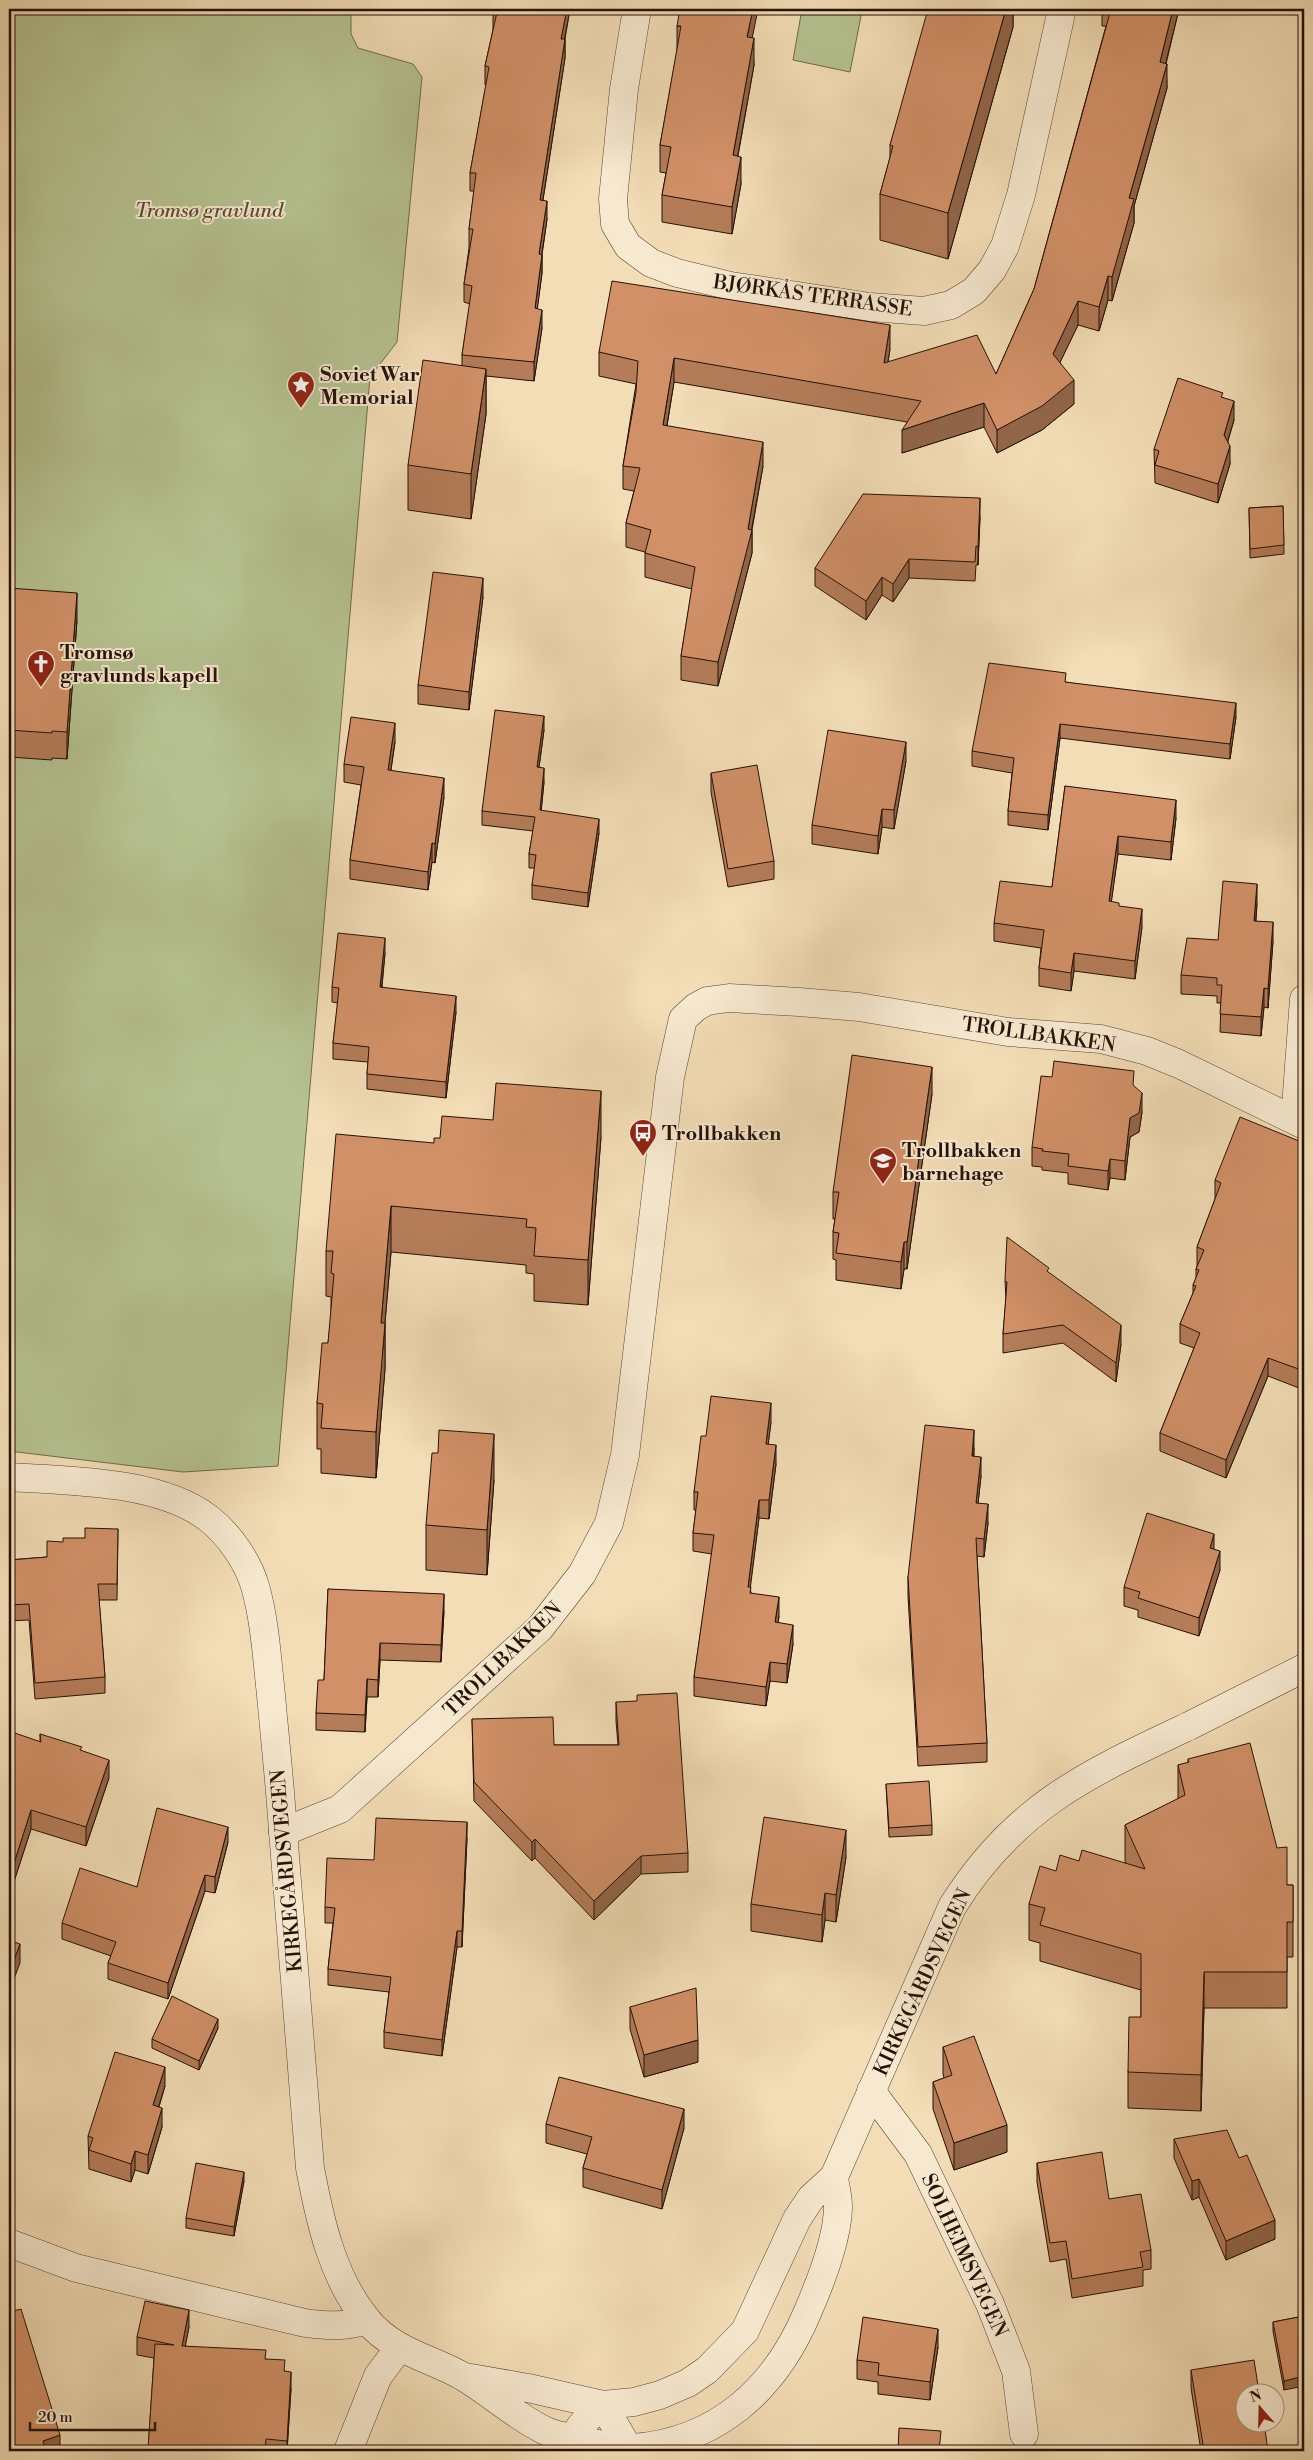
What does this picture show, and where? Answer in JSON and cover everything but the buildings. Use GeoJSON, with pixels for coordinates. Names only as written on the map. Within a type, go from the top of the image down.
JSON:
{"type":"FeatureCollection","features":[{"type":"Feature","properties":{"kind":"street","name":"BJØRKÅS TERRASSE"},"geometry":{"type":"LineString","coordinates":[[637,9],[624,89],[613,198],[615,224],[628,246],[651,262],[677,273],[731,286],[870,307],[924,311],[951,305],[974,291],[992,270],[1005,246],[1020,195],[1062,9]]}},
{"type":"Feature","properties":{"kind":"street","name":"TROLLBAKKEN"},"geometry":{"type":"LineString","coordinates":[[283,1832],[340,1809],[540,1628],[582,1574],[609,1522],[625,1455],[670,1077],[683,1019],[696,1006],[707,1001],[729,998],[860,1007],[1008,1032],[1101,1040],[1146,1051],[1179,1064],[1300,1122]]}},
{"type":"Feature","properties":{"kind":"street"},"geometry":{"type":"LineString","coordinates":[[1300,1122],[1304,999]]}},
{"type":"Feature","properties":{"kind":"street","name":"KIRKEGÅRDSVEGEN"},"geometry":{"type":"LineString","coordinates":[[9,1477],[92,1483],[172,1499],[194,1508],[222,1531],[243,1559],[254,1585],[263,1624],[283,1832],[310,2168],[321,2225],[330,2250],[345,2285],[367,2320],[381,2335],[399,2348],[464,2377],[513,2412],[547,2432],[573,2444],[630,2450],[678,2440],[722,2419],[762,2388],[774,2374],[795,2341],[804,2322],[837,2226],[838,2204],[834,2177]]}},
{"type":"Feature","properties":{"kind":"street","name":"KIRKEGÅRDSVEGEN"},"geometry":{"type":"LineString","coordinates":[[464,2377],[528,2388],[603,2405],[634,2402],[660,2395],[688,2383],[724,2356],[745,2332],[797,2219],[811,2198],[834,2177],[952,1907],[978,1869],[1010,1832],[1066,1788],[1096,1770],[1304,1668]]}},
{"type":"Feature","properties":{"kind":"street","name":"SOLHEIMSVEGEN"},"geometry":{"type":"LineString","coordinates":[[871,2091],[918,2154],[990,2304],[1016,2371],[1024,2434]]}},
{"type":"Feature","properties":{"kind":"street"},"geometry":{"type":"LineString","coordinates":[[9,2243],[76,2268],[306,2323],[330,2326],[354,2325],[367,2320]]}},
{"type":"Feature","properties":{"kind":"street"},"geometry":{"type":"LineString","coordinates":[[348,2451],[378,2376],[399,2348]]}},
{"type":"Feature","properties":{"kind":"street"},"geometry":{"type":"LineString","coordinates":[[573,2444],[579,2427],[603,2405],[630,2450]]}},
{"type":"Feature","properties":{"kind":"green space","name":"Tromsø gravlund"},"geometry":{"type":"Polygon","coordinates":[[[9,9],[351,9],[351,34],[358,48],[413,64],[422,77],[397,342],[370,377],[278,1466],[183,1472],[9,1451],[9,9]]]}},
{"type":"Feature","properties":{"kind":"green space"},"geometry":{"type":"Polygon","coordinates":[[[802,9],[862,11],[850,72],[793,60],[802,9]]]}},
{"type":"Feature","properties":{"kind":"place","name":"Soviet War Memorial"},"geometry":{"type":"Point","coordinates":[301,409]}},
{"type":"Feature","properties":{"kind":"place","name":"Tromsø gravlunds kapell"},"geometry":{"type":"Point","coordinates":[41,688]}},
{"type":"Feature","properties":{"kind":"place","name":"Trollbakken"},"geometry":{"type":"Point","coordinates":[643,1157]}},
{"type":"Feature","properties":{"kind":"place","name":"Trollbakken barnehage"},"geometry":{"type":"Point","coordinates":[883,1185]}}]}
